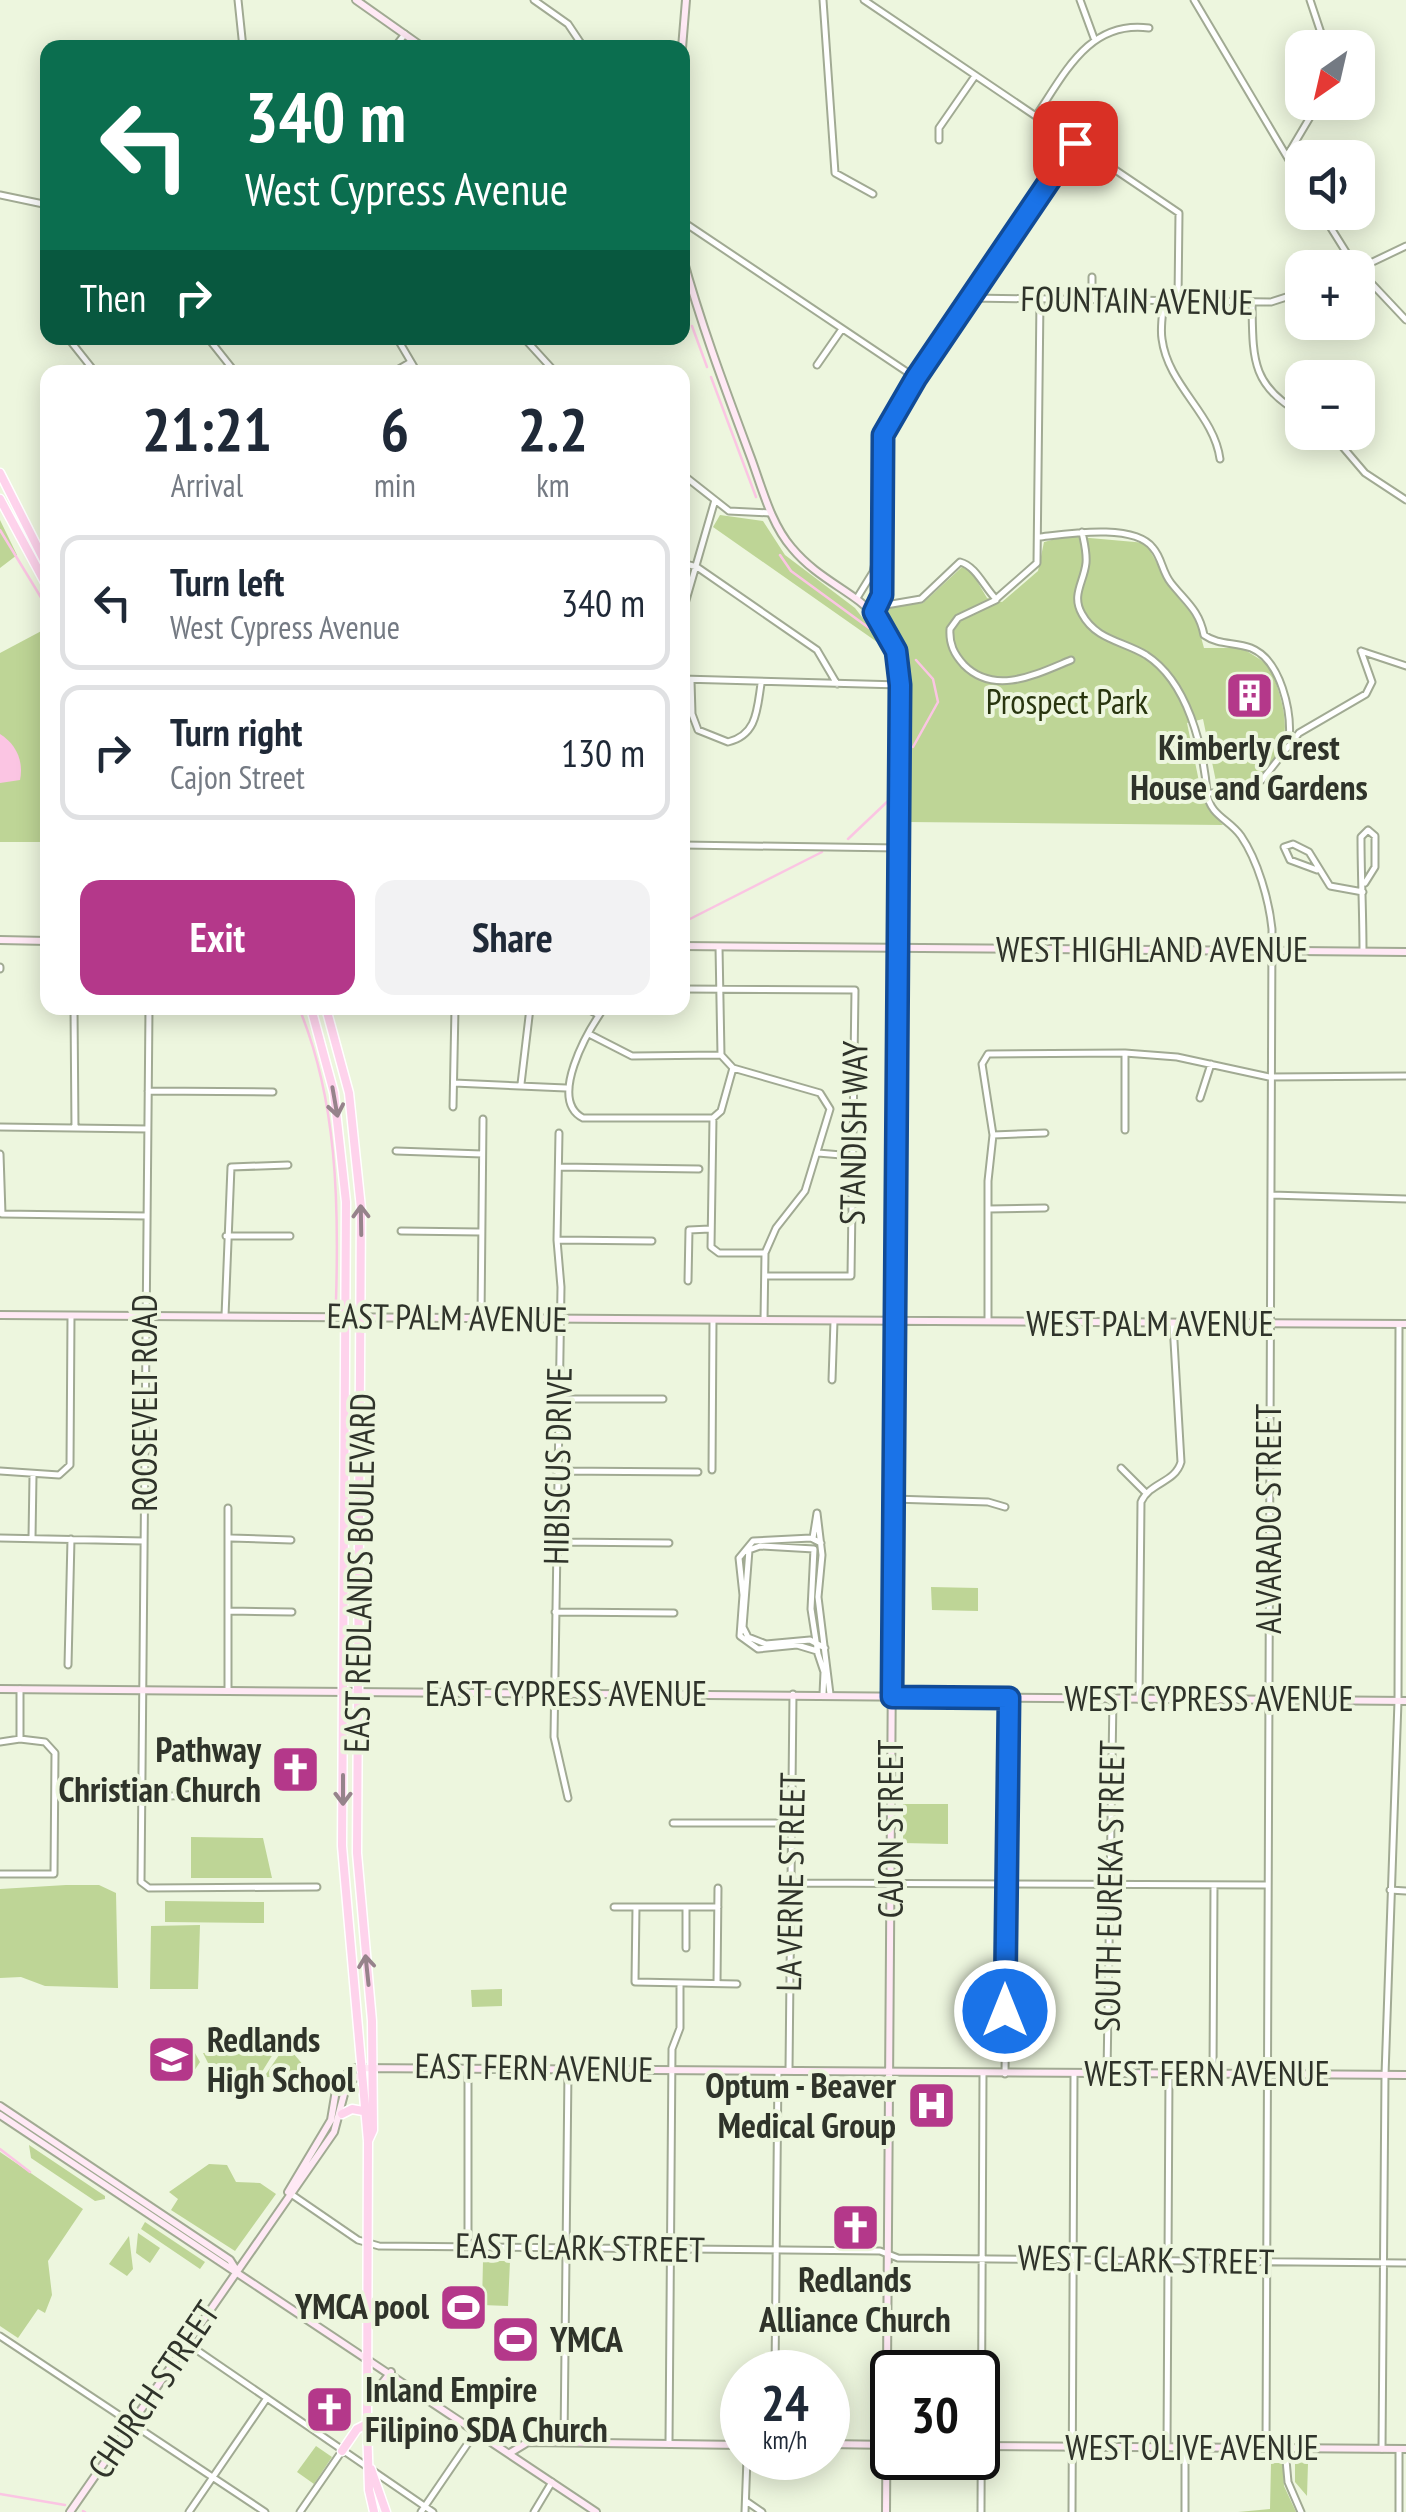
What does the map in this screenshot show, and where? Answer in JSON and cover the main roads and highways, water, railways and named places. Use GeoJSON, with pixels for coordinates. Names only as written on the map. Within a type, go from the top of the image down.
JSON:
{"type":"FeatureCollection","features":[{"type":"Feature","properties":{"kind":"main road"},"geometry":{"type":"LineString","coordinates":[[0,473],[40,552]]}},
{"type":"Feature","properties":{"kind":"main road"},"geometry":{"type":"LineString","coordinates":[[0,499],[40,573]]}},
{"type":"Feature","properties":{"kind":"main road","name":"EAST REDLANDS BOULEVARD"},"geometry":{"type":"LineString","coordinates":[[313,1015],[334,1093],[342,1146],[346,1317],[342,1846],[368,2141],[367,2424],[369,2490],[374,2512]]}},
{"type":"Feature","properties":{"kind":"main road","name":"EAST REDLANDS BOULEVARD"},"geometry":{"type":"LineString","coordinates":[[328,1015],[350,1093],[359,1160],[362,1318],[357,1853],[373,2068],[373,2130],[368,2141]]}},
{"type":"Feature","properties":{"kind":"main road"},"geometry":{"type":"LineString","coordinates":[[342,2114],[352,2109],[363,2111]]}},
{"type":"Feature","properties":{"kind":"main road"},"geometry":{"type":"LineString","coordinates":[[342,2450],[357,2429],[367,2424]]}},
{"type":"Feature","properties":{"kind":"main road","name":"EAST REDLANDS BOULEVARD"},"geometry":{"type":"LineString","coordinates":[[371,2469],[386,2512]]}},
{"type":"Feature","properties":{"kind":"waterway"},"geometry":{"type":"LineString","coordinates":[[692,326],[707,367]]}},
{"type":"Feature","properties":{"kind":"waterway"},"geometry":{"type":"LineString","coordinates":[[711,377],[756,497]]}},
{"type":"Feature","properties":{"kind":"waterway"},"geometry":{"type":"LineString","coordinates":[[0,530],[40,596]]}},
{"type":"Feature","properties":{"kind":"waterway"},"geometry":{"type":"LineString","coordinates":[[780,555],[791,571],[869,628]]}},
{"type":"Feature","properties":{"kind":"waterway"},"geometry":{"type":"LineString","coordinates":[[913,747],[938,702],[933,679],[916,660]]}},
{"type":"Feature","properties":{"kind":"waterway"},"geometry":{"type":"LineString","coordinates":[[848,839],[888,801]]}},
{"type":"Feature","properties":{"kind":"waterway"},"geometry":{"type":"LineString","coordinates":[[690,919],[822,852]]}},
{"type":"Feature","properties":{"kind":"waterway"},"geometry":{"type":"LineString","coordinates":[[302,1015],[321,1078],[333,1152],[336,1300]]}},
{"type":"Feature","properties":{"kind":"waterway"},"geometry":{"type":"LineString","coordinates":[[0,2149],[30,2172]]}},
{"type":"Feature","properties":{"kind":"waterway"},"geometry":{"type":"LineString","coordinates":[[0,2494],[65,2505]]}},
{"type":"Feature","properties":{"kind":"place","name":"Kimberly Crest House and Gardens"},"geometry":{"type":"Point","coordinates":[1249,696]}},
{"type":"Feature","properties":{"kind":"place","name":"Pathway Christian Church"},"geometry":{"type":"Point","coordinates":[296,1770]}},
{"type":"Feature","properties":{"kind":"place","name":"Redlands High School"},"geometry":{"type":"Point","coordinates":[172,2060]}},
{"type":"Feature","properties":{"kind":"place","name":"Optum - Beaver Medical Group"},"geometry":{"type":"Point","coordinates":[931,2106]}},
{"type":"Feature","properties":{"kind":"place","name":"Redlands Alliance Church"},"geometry":{"type":"Point","coordinates":[855,2228]}},
{"type":"Feature","properties":{"kind":"place","name":"YMCA pool"},"geometry":{"type":"Point","coordinates":[464,2307]}},
{"type":"Feature","properties":{"kind":"place","name":"YMCA"},"geometry":{"type":"Point","coordinates":[515,2340]}},
{"type":"Feature","properties":{"kind":"place","name":"Inland Empire Filipino SDA Church"},"geometry":{"type":"Point","coordinates":[330,2410]}},
{"type":"Feature","properties":{"kind":"park label","name":"Prospect Park"},"geometry":{"type":"Point","coordinates":[1067,702]}}]}
